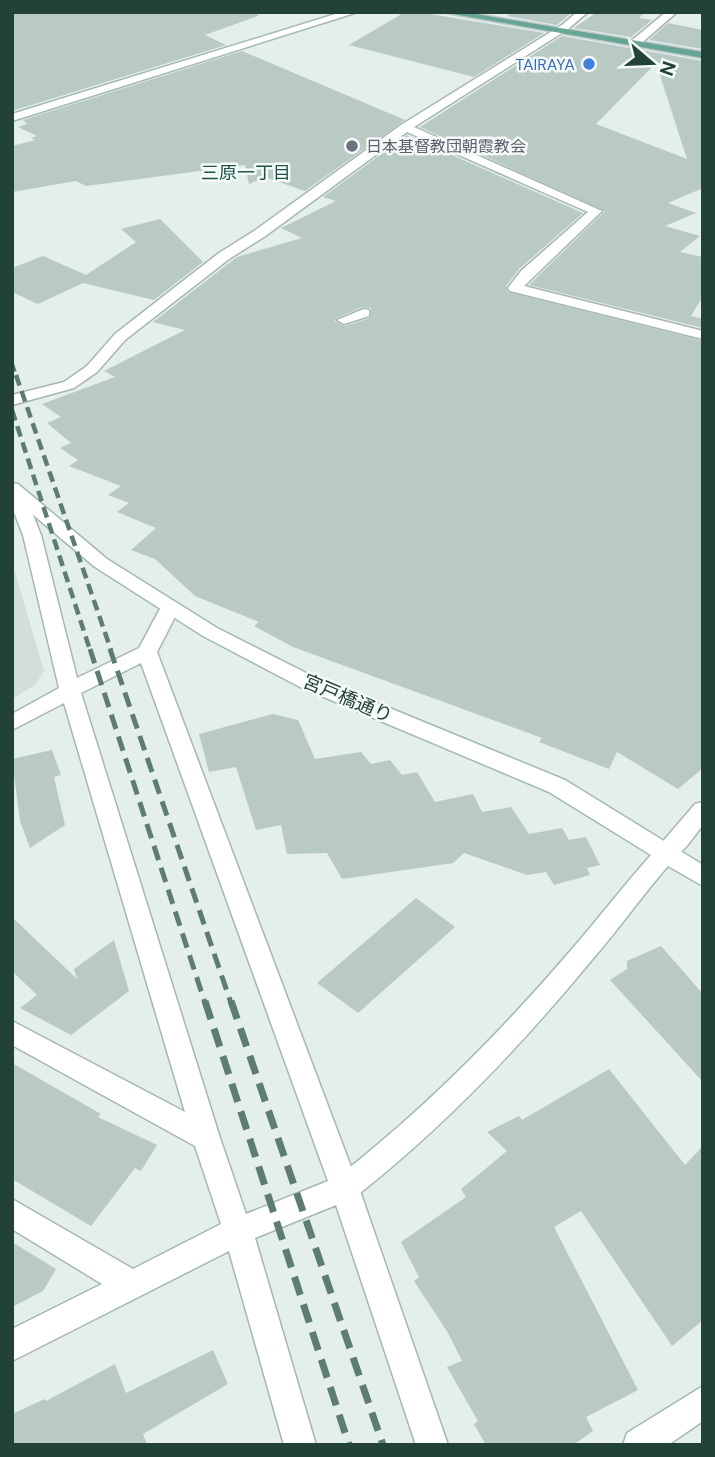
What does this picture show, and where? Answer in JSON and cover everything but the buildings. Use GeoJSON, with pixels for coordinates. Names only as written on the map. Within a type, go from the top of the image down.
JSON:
{"type":"FeatureCollection","features":[{"type":"Feature","properties":{"kind":"main road"},"geometry":{"type":"LineString","coordinates":[[446,12],[703,55]]}},
{"type":"Feature","properties":{"kind":"street"},"geometry":{"type":"LineString","coordinates":[[12,118],[353,12]]}},
{"type":"Feature","properties":{"kind":"street"},"geometry":{"type":"LineString","coordinates":[[12,400],[69,385],[92,369],[120,337],[224,256],[269,227],[405,127],[583,12]]}},
{"type":"Feature","properties":{"kind":"street"},"geometry":{"type":"LineString","coordinates":[[634,44],[671,12]]}},
{"type":"Feature","properties":{"kind":"street"},"geometry":{"type":"LineString","coordinates":[[405,127],[596,211],[526,274],[515,288],[703,335]]}},
{"type":"Feature","properties":{"kind":"street"},"geometry":{"type":"LineString","coordinates":[[344,320],[364,313]]}},
{"type":"Feature","properties":{"kind":"street"},"geometry":{"type":"LineString","coordinates":[[13,489],[32,535],[70,690],[206,1138],[238,1231],[300,1445]]}},
{"type":"Feature","properties":{"kind":"street","name":"宮戸橋通り"},"geometry":{"type":"LineString","coordinates":[[13,489],[101,563],[169,609],[307,682],[557,786],[667,852],[703,877]]}},
{"type":"Feature","properties":{"kind":"street"},"geometry":{"type":"LineString","coordinates":[[12,723],[70,690],[148,652],[169,609]]}},
{"type":"Feature","properties":{"kind":"street"},"geometry":{"type":"LineString","coordinates":[[148,652],[345,1188],[432,1445]]}},
{"type":"Feature","properties":{"kind":"street"},"geometry":{"type":"LineString","coordinates":[[12,1346],[238,1231],[345,1188],[373,1166],[495,1054],[703,810]]}},
{"type":"Feature","properties":{"kind":"street"},"geometry":{"type":"LineString","coordinates":[[12,1032],[206,1138]]}},
{"type":"Feature","properties":{"kind":"street"},"geometry":{"type":"LineString","coordinates":[[12,1213],[130,1284]]}},
{"type":"Feature","properties":{"kind":"street"},"geometry":{"type":"LineString","coordinates":[[639,1445],[703,1402]]}},
{"type":"Feature","properties":{"kind":"shaded area"},"geometry":{"type":"Polygon","coordinates":[[[12,562],[44,671],[35,685],[12,699],[12,562]]]}},
{"type":"Feature","properties":{"kind":"railway"},"geometry":{"type":"LineString","coordinates":[[12,363],[17,377]]}},
{"type":"Feature","properties":{"kind":"railway"},"geometry":{"type":"LineString","coordinates":[[16,375],[111,650]]}},
{"type":"Feature","properties":{"kind":"railway"},"geometry":{"type":"LineString","coordinates":[[12,410],[90,650]]}},
{"type":"Feature","properties":{"kind":"railway"},"geometry":{"type":"LineString","coordinates":[[90,649],[205,1003]]}},
{"type":"Feature","properties":{"kind":"railway"},"geometry":{"type":"LineString","coordinates":[[110,649],[231,1003]]}},
{"type":"Feature","properties":{"kind":"railway"},"geometry":{"type":"LineString","coordinates":[[205,1001],[349,1445]]}},
{"type":"Feature","properties":{"kind":"railway"},"geometry":{"type":"LineString","coordinates":[[231,1001],[383,1445]]}},
{"type":"Feature","properties":{"kind":"place","name":"TAIRAYA"},"geometry":{"type":"Point","coordinates":[589,64]}},
{"type":"Feature","properties":{"kind":"place","name":"日本基督教団朝霞教会"},"geometry":{"type":"Point","coordinates":[352,146]}},
{"type":"Feature","properties":{"kind":"district","name":"三原一丁目"},"geometry":{"type":"Point","coordinates":[246,173]}}]}
